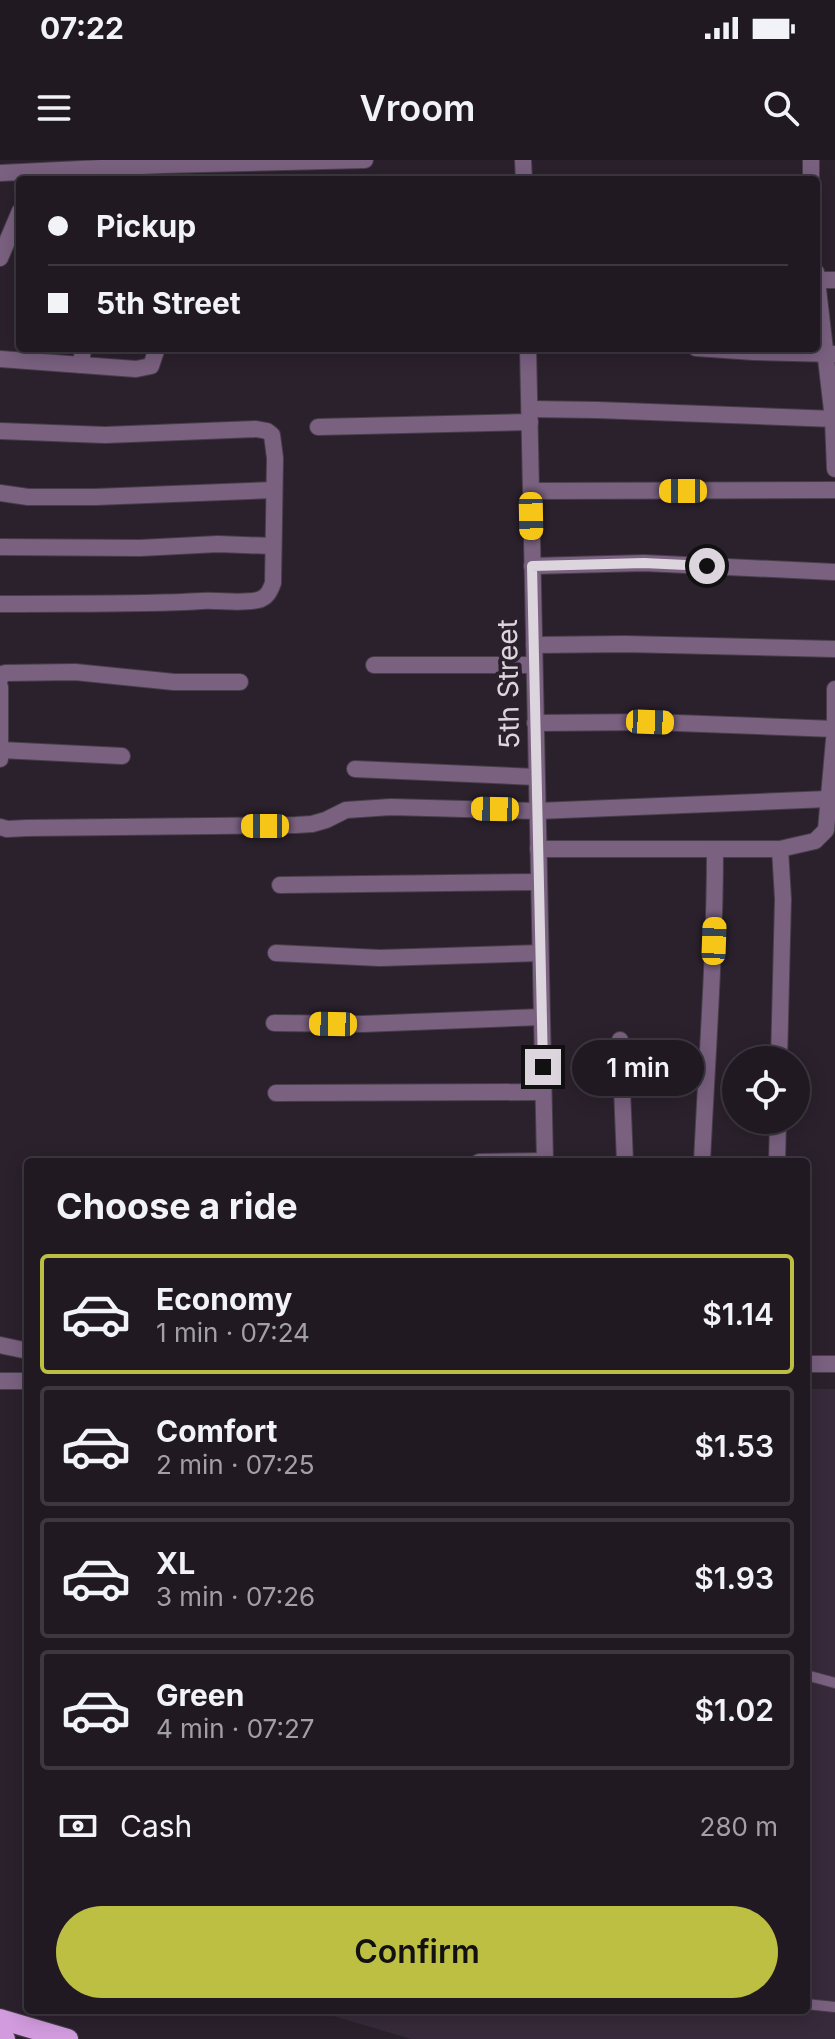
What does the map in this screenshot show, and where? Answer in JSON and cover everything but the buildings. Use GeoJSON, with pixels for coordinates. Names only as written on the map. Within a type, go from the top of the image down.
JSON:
{"type":"FeatureCollection","features":[{"type":"Feature","properties":{"kind":"main road"},"geometry":{"type":"LineString","coordinates":[[0,2019],[68,2039]]}},
{"type":"Feature","properties":{"kind":"street"},"geometry":{"type":"LineString","coordinates":[[0,173],[36,170],[162,173],[197,162],[365,160]]}},
{"type":"Feature","properties":{"kind":"street"},"geometry":{"type":"LineString","coordinates":[[0,258],[16,220]]}},
{"type":"Feature","properties":{"kind":"street"},"geometry":{"type":"LineString","coordinates":[[820,301],[830,354],[835,469]]}},
{"type":"Feature","properties":{"kind":"street"},"geometry":{"type":"LineString","coordinates":[[0,359],[82,356],[146,368],[154,362],[156,352]]}},
{"type":"Feature","properties":{"kind":"street","name":"5th Street"},"geometry":{"type":"LineString","coordinates":[[528,352],[545,1158]]}},
{"type":"Feature","properties":{"kind":"street"},"geometry":{"type":"LineString","coordinates":[[754,352],[830,354]]}},
{"type":"Feature","properties":{"kind":"street"},"geometry":{"type":"LineString","coordinates":[[318,427],[530,416],[834,419]]}},
{"type":"Feature","properties":{"kind":"street"},"geometry":{"type":"LineString","coordinates":[[0,431],[105,435],[256,429],[267,431],[273,437],[275,458],[273,583],[265,597],[259,600],[154,604],[0,604]]}},
{"type":"Feature","properties":{"kind":"street"},"geometry":{"type":"LineString","coordinates":[[0,493],[28,497],[95,497],[274,490]]}},
{"type":"Feature","properties":{"kind":"street"},"geometry":{"type":"LineString","coordinates":[[531,491],[835,490]]}},
{"type":"Feature","properties":{"kind":"street"},"geometry":{"type":"LineString","coordinates":[[0,547],[272,546]]}},
{"type":"Feature","properties":{"kind":"street"},"geometry":{"type":"LineString","coordinates":[[532,566],[644,563],[835,572]]}},
{"type":"Feature","properties":{"kind":"street"},"geometry":{"type":"LineString","coordinates":[[534,645],[835,649]]}},
{"type":"Feature","properties":{"kind":"street"},"geometry":{"type":"LineString","coordinates":[[374,665],[534,665]]}},
{"type":"Feature","properties":{"kind":"street"},"geometry":{"type":"LineString","coordinates":[[0,761],[0,679],[10,673],[75,672],[174,682],[240,682]]}},
{"type":"Feature","properties":{"kind":"street"},"geometry":{"type":"LineString","coordinates":[[538,849],[780,849],[815,841],[826,830],[830,805],[835,689]]}},
{"type":"Feature","properties":{"kind":"street"},"geometry":{"type":"LineString","coordinates":[[535,723],[650,722],[835,729]]}},
{"type":"Feature","properties":{"kind":"street"},"geometry":{"type":"LineString","coordinates":[[1,750],[122,756]]}},
{"type":"Feature","properties":{"kind":"street"},"geometry":{"type":"LineString","coordinates":[[355,769],[536,777]]}},
{"type":"Feature","properties":{"kind":"street"},"geometry":{"type":"LineString","coordinates":[[0,827],[296,825],[326,820],[346,810],[391,807],[537,811],[830,805]]}},
{"type":"Feature","properties":{"kind":"street"},"geometry":{"type":"LineString","coordinates":[[702,1158],[713,971],[715,849]]}},
{"type":"Feature","properties":{"kind":"street"},"geometry":{"type":"LineString","coordinates":[[779,1046],[783,899],[780,849]]}},
{"type":"Feature","properties":{"kind":"street"},"geometry":{"type":"LineString","coordinates":[[280,885],[538,882]]}},
{"type":"Feature","properties":{"kind":"street"},"geometry":{"type":"LineString","coordinates":[[276,953],[380,958],[540,953]]}},
{"type":"Feature","properties":{"kind":"street"},"geometry":{"type":"LineString","coordinates":[[274,1023],[362,1024],[542,1017]]}},
{"type":"Feature","properties":{"kind":"street"},"geometry":{"type":"LineString","coordinates":[[620,1040],[625,1158]]}},
{"type":"Feature","properties":{"kind":"street"},"geometry":{"type":"LineString","coordinates":[[276,1093],[543,1092]]}},
{"type":"Feature","properties":{"kind":"street"},"geometry":{"type":"LineString","coordinates":[[777,1158],[778,1134]]}},
{"type":"Feature","properties":{"kind":"street"},"geometry":{"type":"LineString","coordinates":[[0,1345],[24,1350]]}},
{"type":"Feature","properties":{"kind":"street"},"geometry":{"type":"LineString","coordinates":[[810,1364],[835,1364]]}},
{"type":"Feature","properties":{"kind":"street"},"geometry":{"type":"LineString","coordinates":[[0,1381],[24,1381]]}},
{"type":"Feature","properties":{"kind":"lane"},"geometry":{"type":"LineString","coordinates":[[810,1676],[835,1683]]}},
{"type":"Feature","properties":{"kind":"lane"},"geometry":{"type":"LineString","coordinates":[[810,2004],[835,2007]]}},
{"type":"Feature","properties":{"kind":"shaded area"},"geometry":{"type":"Polygon","coordinates":[[[810,1389],[835,1389],[835,2039],[411,2039],[327,2014],[810,2014],[810,1389]]]}},
{"type":"Feature","properties":{"kind":"route"},"geometry":{"type":"LineString","coordinates":[[543,1067],[532,566],[644,563],[707,566]]}}]}
